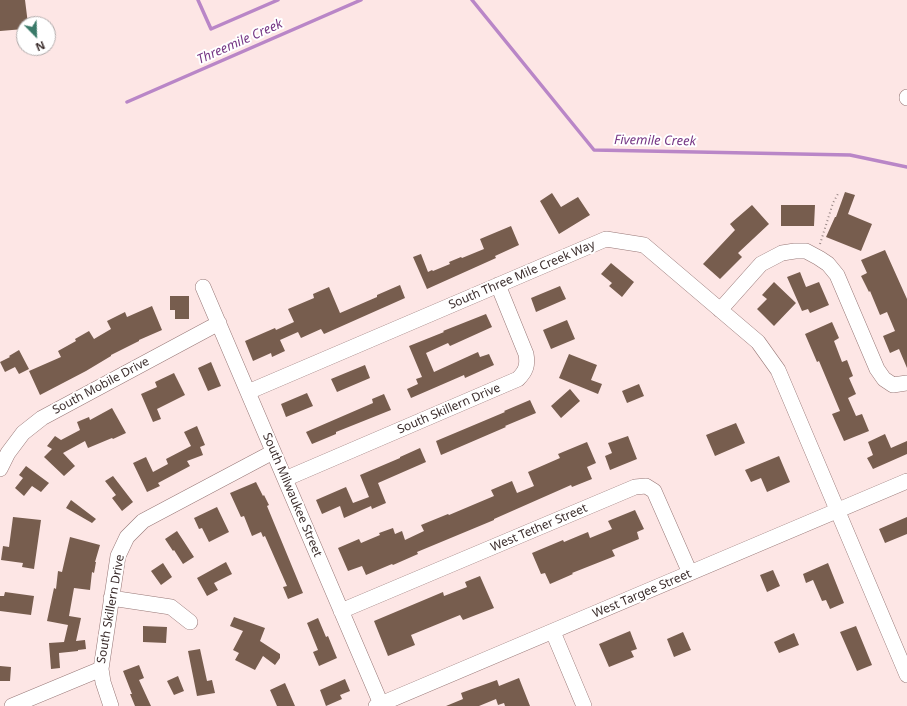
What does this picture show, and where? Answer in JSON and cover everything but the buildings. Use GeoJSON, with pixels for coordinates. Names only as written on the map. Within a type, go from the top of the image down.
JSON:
{"type":"FeatureCollection","features":[{"type":"Feature","properties":{"kind":"street","name":"South Three Mile Creek Way"},"geometry":{"type":"LineString","coordinates":[[248,392],[606,239],[644,245],[758,342],[778,370],[907,675]]}},
{"type":"Feature","properties":{"kind":"street"},"geometry":{"type":"LineString","coordinates":[[720,310],[761,264],[782,253],[806,251],[828,264],[837,275],[877,370],[884,379],[893,385],[907,383]]}},
{"type":"Feature","properties":{"kind":"street","name":"South Skillern Drive"},"geometry":{"type":"LineString","coordinates":[[285,479],[518,379],[526,369],[526,354],[498,285]]}},
{"type":"Feature","properties":{"kind":"street","name":"South Milwaukee Street"},"geometry":{"type":"LineString","coordinates":[[203,287],[342,611],[378,705]]}},
{"type":"Feature","properties":{"kind":"street","name":"South Mobile Drive"},"geometry":{"type":"LineString","coordinates":[[0,469],[8,453],[23,433],[42,418],[219,323]]}},
{"type":"Feature","properties":{"kind":"street","name":"South Skillern Drive"},"geometry":{"type":"LineString","coordinates":[[111,706],[103,682],[101,669],[118,556],[127,538],[143,521],[274,452]]}},
{"type":"Feature","properties":{"kind":"street","name":"West Targee Street"},"geometry":{"type":"LineString","coordinates":[[378,705],[907,481]]}},
{"type":"Feature","properties":{"kind":"street","name":"West Tether Street"},"geometry":{"type":"LineString","coordinates":[[342,611],[635,487],[646,486],[654,491],[690,573]]}},
{"type":"Feature","properties":{"kind":"street"},"geometry":{"type":"LineString","coordinates":[[111,598],[171,607],[190,622]]}},
{"type":"Feature","properties":{"kind":"street"},"geometry":{"type":"LineString","coordinates":[[552,632],[584,706]]}},
{"type":"Feature","properties":{"kind":"street"},"geometry":{"type":"LineString","coordinates":[[12,706],[101,669]]}},
{"type":"Feature","properties":{"kind":"path"},"geometry":{"type":"LineString","coordinates":[[816,256],[833,203],[839,192]]}},
{"type":"Feature","properties":{"kind":"waterway","name":"Fivemile Creek"},"geometry":{"type":"LineString","coordinates":[[198,0],[211,29],[278,0]]}},
{"type":"Feature","properties":{"kind":"waterway","name":"Threemile Creek"},"geometry":{"type":"LineString","coordinates":[[127,102],[361,0]]}},
{"type":"Feature","properties":{"kind":"waterway","name":"Fivemile Creek"},"geometry":{"type":"LineString","coordinates":[[472,0],[594,150],[850,155],[907,167]]}}]}
